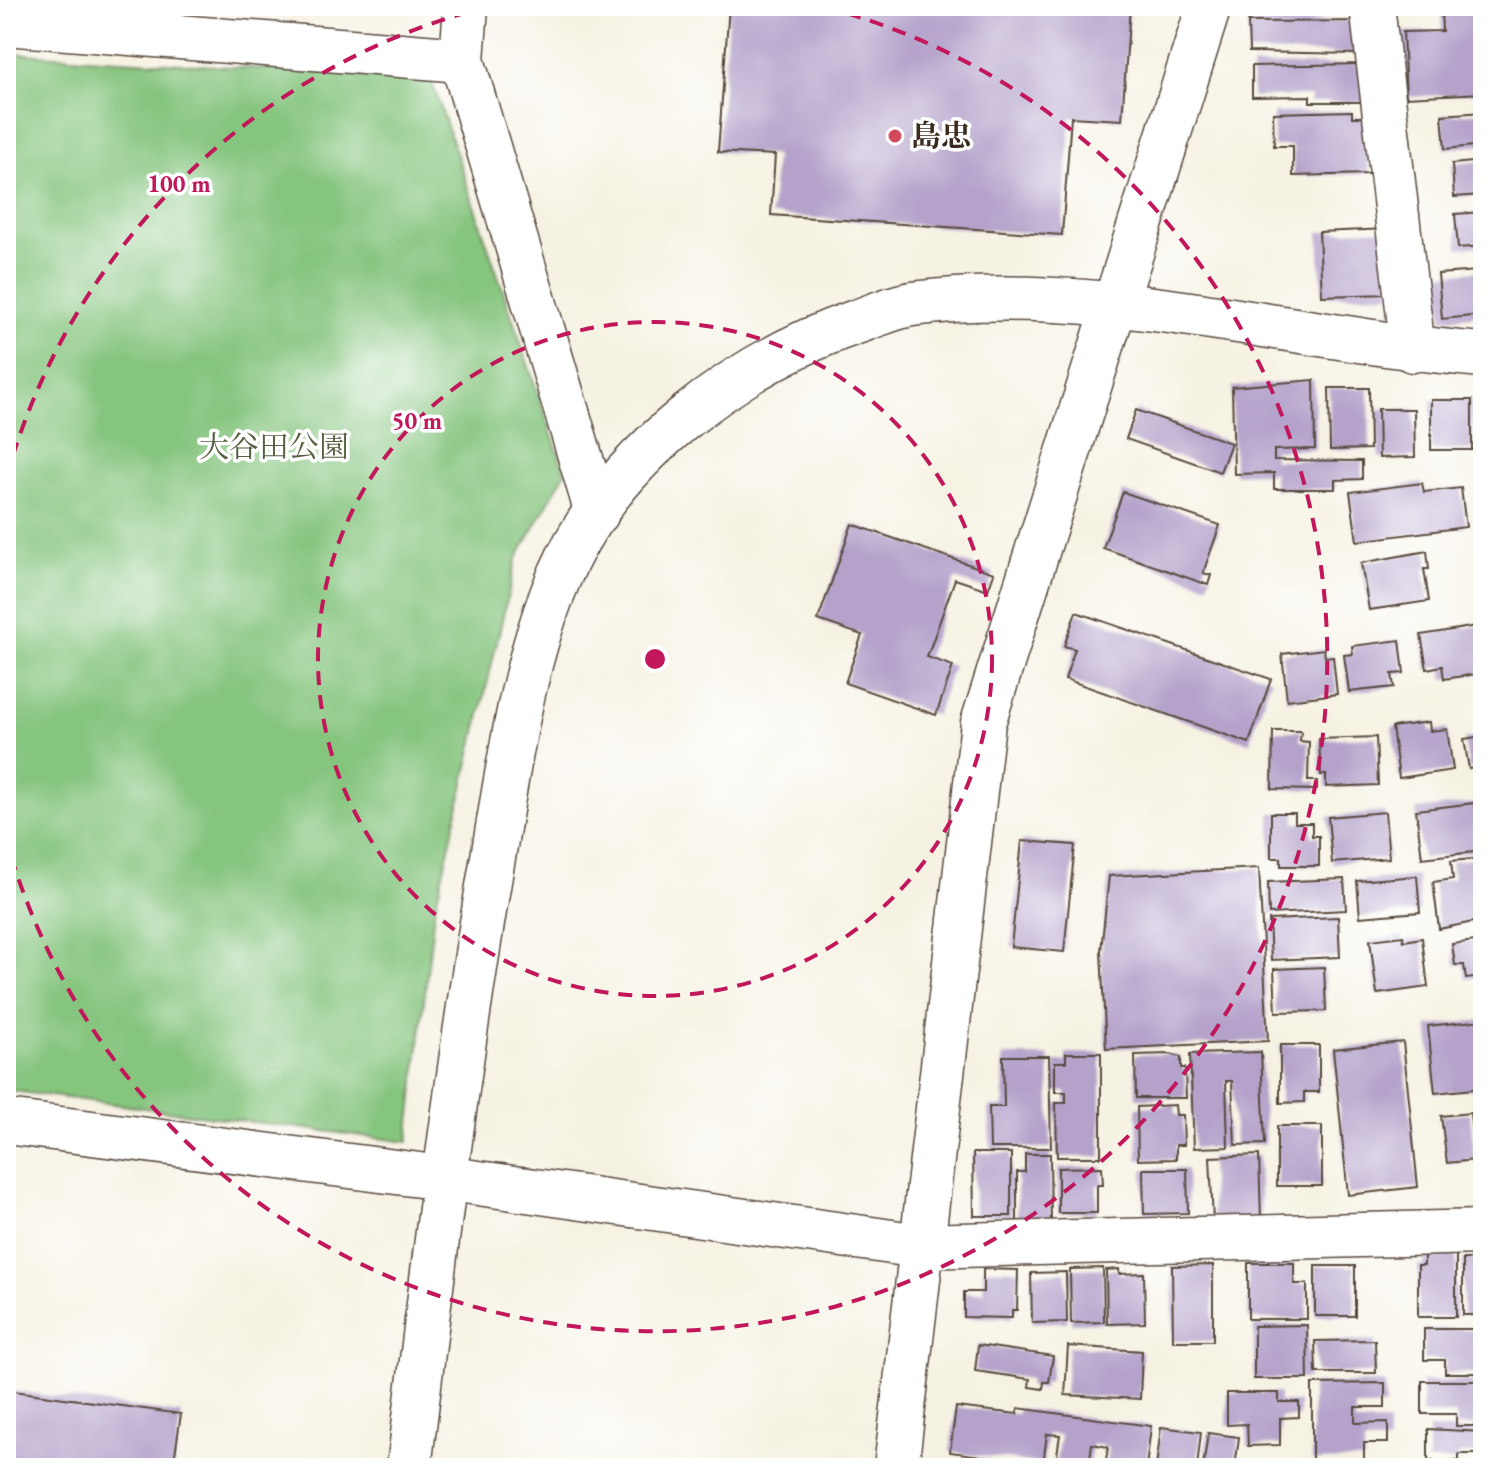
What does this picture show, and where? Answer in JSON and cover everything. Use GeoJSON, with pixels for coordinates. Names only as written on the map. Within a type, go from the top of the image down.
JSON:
{"type":"FeatureCollection","features":[{"type":"Feature","properties":{"kind":"street"},"geometry":{"type":"LineString","coordinates":[[466,6],[462,60],[597,513]]}},
{"type":"Feature","properties":{"kind":"street"},"geometry":{"type":"LineString","coordinates":[[896,1468],[983,723],[1209,6]]}},
{"type":"Feature","properties":{"kind":"street"},"geometry":{"type":"LineString","coordinates":[[1372,6],[1413,350]]}},
{"type":"Feature","properties":{"kind":"street"},"geometry":{"type":"LineString","coordinates":[[25,18],[462,60]]}},
{"type":"Feature","properties":{"kind":"street"},"geometry":{"type":"LineString","coordinates":[[409,1468],[443,1178],[483,913],[531,666],[561,574],[617,486],[683,418],[750,368],[818,335],[905,305],[1008,296],[1112,306],[1413,350],[1483,355]]}},
{"type":"Feature","properties":{"kind":"street"},"geometry":{"type":"LineString","coordinates":[[6,1122],[443,1178],[920,1246],[1483,1232]]}},
{"type":"Feature","properties":{"kind":"green space","name":"大谷田公園"},"geometry":{"type":"Polygon","coordinates":[[[6,53],[431,79],[565,473],[516,560],[434,912],[408,1142],[6,1090],[6,53]]]}},
{"type":"Feature","properties":{"kind":"building","name":"島忠"},"geometry":{"type":"Polygon","coordinates":[[[729,6],[1130,6],[1122,120],[1071,117],[1062,235],[771,215],[775,155],[718,152],[729,6]]]}},
{"type":"Feature","properties":{"kind":"building"},"geometry":{"type":"Polygon","coordinates":[[[1255,6],[1329,6],[1329,14],[1256,15],[1255,6]]]}},
{"type":"Feature","properties":{"kind":"building"},"geometry":{"type":"Polygon","coordinates":[[[1441,6],[1483,6],[1483,93],[1406,97],[1403,32],[1442,31],[1441,6]]]}},
{"type":"Feature","properties":{"kind":"building"},"geometry":{"type":"Polygon","coordinates":[[[1360,21],[1360,54],[1249,52],[1248,22],[1360,21]]]}},
{"type":"Feature","properties":{"kind":"building"},"geometry":{"type":"Polygon","coordinates":[[[1367,64],[1368,102],[1310,102],[1310,96],[1252,97],[1252,66],[1367,64]]]}},
{"type":"Feature","properties":{"kind":"building"},"geometry":{"type":"Polygon","coordinates":[[[1352,111],[1352,117],[1368,117],[1369,174],[1293,176],[1293,146],[1274,146],[1273,113],[1352,111]]]}},
{"type":"Feature","properties":{"kind":"building"},"geometry":{"type":"Polygon","coordinates":[[[1483,112],[1483,145],[1445,149],[1442,115],[1483,112]]]}},
{"type":"Feature","properties":{"kind":"building"},"geometry":{"type":"Polygon","coordinates":[[[1483,161],[1483,195],[1454,197],[1452,164],[1483,161]]]}},
{"type":"Feature","properties":{"kind":"building"},"geometry":{"type":"Polygon","coordinates":[[[1483,212],[1483,246],[1458,248],[1455,214],[1483,212]]]}},
{"type":"Feature","properties":{"kind":"building"},"geometry":{"type":"Polygon","coordinates":[[[1388,229],[1390,294],[1322,296],[1319,232],[1388,229]]]}},
{"type":"Feature","properties":{"kind":"building"},"geometry":{"type":"Polygon","coordinates":[[[1478,271],[1482,315],[1442,319],[1438,274],[1478,271]]]}},
{"type":"Feature","properties":{"kind":"building"},"geometry":{"type":"Polygon","coordinates":[[[1314,380],[1315,449],[1274,450],[1274,460],[1362,461],[1362,479],[1335,480],[1335,489],[1274,489],[1274,473],[1234,474],[1232,387],[1314,380]]]}},
{"type":"Feature","properties":{"kind":"building"},"geometry":{"type":"Polygon","coordinates":[[[1329,388],[1369,388],[1370,449],[1330,450],[1329,388]]]}},
{"type":"Feature","properties":{"kind":"building"},"geometry":{"type":"Polygon","coordinates":[[[1431,400],[1472,400],[1472,450],[1431,450],[1431,400]]]}},
{"type":"Feature","properties":{"kind":"building"},"geometry":{"type":"Polygon","coordinates":[[[1378,409],[1414,409],[1415,457],[1379,458],[1378,409]]]}},
{"type":"Feature","properties":{"kind":"building"},"geometry":{"type":"Polygon","coordinates":[[[1136,410],[1231,443],[1220,472],[1126,439],[1136,410]]]}},
{"type":"Feature","properties":{"kind":"building"},"geometry":{"type":"Polygon","coordinates":[[[1422,483],[1424,492],[1461,488],[1466,527],[1357,541],[1350,492],[1422,483]]]}},
{"type":"Feature","properties":{"kind":"building"},"geometry":{"type":"Polygon","coordinates":[[[1123,492],[1220,525],[1203,573],[1211,575],[1208,585],[1103,548],[1123,492]]]}},
{"type":"Feature","properties":{"kind":"building"},"geometry":{"type":"Polygon","coordinates":[[[852,524],[994,573],[988,590],[955,579],[927,657],[953,666],[936,715],[845,683],[862,635],[818,620],[852,524]]]}},
{"type":"Feature","properties":{"kind":"building"},"geometry":{"type":"Polygon","coordinates":[[[1427,551],[1429,569],[1424,569],[1429,601],[1369,610],[1361,563],[1427,551]]]}},
{"type":"Feature","properties":{"kind":"building"},"geometry":{"type":"Polygon","coordinates":[[[1076,612],[1271,679],[1249,743],[1065,679],[1075,649],[1064,646],[1076,612]]]}},
{"type":"Feature","properties":{"kind":"building"},"geometry":{"type":"Polygon","coordinates":[[[1483,625],[1483,673],[1444,679],[1442,666],[1427,669],[1421,635],[1483,625]]]}},
{"type":"Feature","properties":{"kind":"building"},"geometry":{"type":"Polygon","coordinates":[[[1400,640],[1404,673],[1392,674],[1394,687],[1349,692],[1344,655],[1353,654],[1352,646],[1400,640]]]}},
{"type":"Feature","properties":{"kind":"building"},"geometry":{"type":"Polygon","coordinates":[[[1324,649],[1325,657],[1333,656],[1337,694],[1287,700],[1282,654],[1324,649]]]}},
{"type":"Feature","properties":{"kind":"building"},"geometry":{"type":"Polygon","coordinates":[[[1429,722],[1430,731],[1447,729],[1453,770],[1399,778],[1392,727],[1429,722]]]}},
{"type":"Feature","properties":{"kind":"building"},"geometry":{"type":"Polygon","coordinates":[[[1273,731],[1301,731],[1300,741],[1309,742],[1308,781],[1317,781],[1317,790],[1272,789],[1273,731]]]}},
{"type":"Feature","properties":{"kind":"building"},"geometry":{"type":"Polygon","coordinates":[[[1483,736],[1483,767],[1469,769],[1464,739],[1483,736]]]}},
{"type":"Feature","properties":{"kind":"building"},"geometry":{"type":"Polygon","coordinates":[[[1376,737],[1378,785],[1326,787],[1326,775],[1321,775],[1319,739],[1376,737]]]}},
{"type":"Feature","properties":{"kind":"building"},"geometry":{"type":"Polygon","coordinates":[[[1483,802],[1483,851],[1422,858],[1416,810],[1483,802]]]}},
{"type":"Feature","properties":{"kind":"building"},"geometry":{"type":"Polygon","coordinates":[[[1385,812],[1389,858],[1332,863],[1328,817],[1385,812]]]}},
{"type":"Feature","properties":{"kind":"building"},"geometry":{"type":"Polygon","coordinates":[[[1271,813],[1295,813],[1295,823],[1312,823],[1312,836],[1319,836],[1319,866],[1281,866],[1281,858],[1271,858],[1271,813]]]}},
{"type":"Feature","properties":{"kind":"building"},"geometry":{"type":"Polygon","coordinates":[[[1022,841],[1075,845],[1064,952],[1011,947],[1022,841]]]}},
{"type":"Feature","properties":{"kind":"building"},"geometry":{"type":"Polygon","coordinates":[[[1483,858],[1483,920],[1439,929],[1433,882],[1453,879],[1451,861],[1483,858]]]}},
{"type":"Feature","properties":{"kind":"building"},"geometry":{"type":"Polygon","coordinates":[[[1259,868],[1268,1041],[1106,1049],[1101,951],[1109,876],[1259,868]]]}},
{"type":"Feature","properties":{"kind":"building"},"geometry":{"type":"Polygon","coordinates":[[[1417,876],[1420,912],[1360,917],[1357,881],[1417,876]]]}},
{"type":"Feature","properties":{"kind":"building"},"geometry":{"type":"Polygon","coordinates":[[[1344,879],[1346,910],[1269,914],[1268,882],[1344,879]]]}},
{"type":"Feature","properties":{"kind":"building"},"geometry":{"type":"Polygon","coordinates":[[[1338,917],[1340,957],[1271,960],[1269,920],[1338,917]]]}},
{"type":"Feature","properties":{"kind":"building"},"geometry":{"type":"Polygon","coordinates":[[[1403,936],[1404,941],[1422,938],[1428,987],[1377,994],[1370,940],[1403,936]]]}},
{"type":"Feature","properties":{"kind":"building"},"geometry":{"type":"Polygon","coordinates":[[[1483,940],[1483,977],[1466,979],[1464,965],[1455,965],[1452,944],[1483,940]]]}},
{"type":"Feature","properties":{"kind":"building"},"geometry":{"type":"Polygon","coordinates":[[[1324,967],[1326,1011],[1276,1012],[1274,969],[1324,967]]]}},
{"type":"Feature","properties":{"kind":"building"},"geometry":{"type":"Polygon","coordinates":[[[1483,1020],[1483,1088],[1435,1093],[1428,1026],[1483,1020]]]}},
{"type":"Feature","properties":{"kind":"building"},"geometry":{"type":"Polygon","coordinates":[[[1403,1042],[1418,1187],[1348,1195],[1333,1049],[1403,1042]]]}},
{"type":"Feature","properties":{"kind":"building"},"geometry":{"type":"Polygon","coordinates":[[[1280,1045],[1319,1045],[1319,1092],[1304,1092],[1304,1102],[1280,1103],[1280,1045]]]}},
{"type":"Feature","properties":{"kind":"building"},"geometry":{"type":"Polygon","coordinates":[[[1261,1052],[1265,1144],[1235,1145],[1232,1081],[1226,1081],[1228,1147],[1194,1148],[1190,1054],[1261,1052]]]}},
{"type":"Feature","properties":{"kind":"building"},"geometry":{"type":"Polygon","coordinates":[[[1066,1053],[1101,1053],[1101,1157],[1057,1157],[1056,1103],[1066,1103],[1066,1092],[1055,1092],[1055,1062],[1066,1062],[1066,1053]]]}},
{"type":"Feature","properties":{"kind":"building"},"geometry":{"type":"Polygon","coordinates":[[[1170,1054],[1181,1057],[1181,1068],[1185,1068],[1186,1098],[1136,1098],[1135,1055],[1170,1054]]]}},
{"type":"Feature","properties":{"kind":"building"},"geometry":{"type":"Polygon","coordinates":[[[1003,1056],[1049,1056],[1051,1148],[990,1148],[989,1107],[1004,1107],[1003,1056]]]}},
{"type":"Feature","properties":{"kind":"building"},"geometry":{"type":"Polygon","coordinates":[[[1175,1105],[1176,1115],[1183,1115],[1184,1145],[1176,1145],[1176,1159],[1138,1160],[1137,1107],[1175,1105]]]}},
{"type":"Feature","properties":{"kind":"building"},"geometry":{"type":"Polygon","coordinates":[[[1470,1113],[1475,1160],[1447,1163],[1441,1116],[1470,1113]]]}},
{"type":"Feature","properties":{"kind":"building"},"geometry":{"type":"Polygon","coordinates":[[[1277,1126],[1322,1126],[1322,1186],[1277,1186],[1277,1126]]]}},
{"type":"Feature","properties":{"kind":"building"},"geometry":{"type":"Polygon","coordinates":[[[973,1153],[1011,1153],[1011,1216],[974,1216],[973,1153]]]}},
{"type":"Feature","properties":{"kind":"building"},"geometry":{"type":"Polygon","coordinates":[[[1025,1154],[1050,1154],[1051,1226],[1017,1226],[1017,1172],[1025,1172],[1025,1154]]]}},
{"type":"Feature","properties":{"kind":"building"},"geometry":{"type":"Polygon","coordinates":[[[1259,1155],[1261,1220],[1213,1222],[1210,1157],[1259,1155]]]}},
{"type":"Feature","properties":{"kind":"building"},"geometry":{"type":"Polygon","coordinates":[[[1102,1167],[1103,1185],[1097,1185],[1097,1213],[1058,1213],[1058,1168],[1102,1167]]]}},
{"type":"Feature","properties":{"kind":"building"},"geometry":{"type":"Polygon","coordinates":[[[1143,1169],[1187,1169],[1188,1213],[1144,1214],[1143,1169]]]}},
{"type":"Feature","properties":{"kind":"building"},"geometry":{"type":"Polygon","coordinates":[[[1424,1253],[1456,1253],[1456,1317],[1418,1317],[1418,1265],[1424,1265],[1424,1253]]]}},
{"type":"Feature","properties":{"kind":"building"},"geometry":{"type":"Polygon","coordinates":[[[1463,1259],[1483,1259],[1483,1315],[1463,1315],[1463,1259]]]}},
{"type":"Feature","properties":{"kind":"building"},"geometry":{"type":"Polygon","coordinates":[[[1248,1263],[1294,1263],[1294,1284],[1307,1284],[1307,1319],[1248,1319],[1248,1263]]]}},
{"type":"Feature","properties":{"kind":"building"},"geometry":{"type":"Polygon","coordinates":[[[1213,1265],[1213,1341],[1173,1341],[1172,1266],[1213,1265]]]}},
{"type":"Feature","properties":{"kind":"building"},"geometry":{"type":"Polygon","coordinates":[[[1315,1266],[1355,1266],[1355,1316],[1315,1316],[1315,1266]]]}},
{"type":"Feature","properties":{"kind":"building"},"geometry":{"type":"Polygon","coordinates":[[[1103,1268],[1104,1322],[1071,1323],[1070,1269],[1103,1268]]]}},
{"type":"Feature","properties":{"kind":"building"},"geometry":{"type":"Polygon","coordinates":[[[983,1269],[1018,1270],[1017,1310],[1012,1310],[1012,1318],[964,1317],[964,1292],[983,1292],[983,1269]]]}},
{"type":"Feature","properties":{"kind":"building"},"geometry":{"type":"Polygon","coordinates":[[[1119,1269],[1119,1274],[1144,1273],[1145,1323],[1107,1324],[1106,1270],[1119,1269]]]}},
{"type":"Feature","properties":{"kind":"building"},"geometry":{"type":"Polygon","coordinates":[[[1066,1272],[1067,1322],[1032,1323],[1031,1273],[1066,1272]]]}},
{"type":"Feature","properties":{"kind":"building"},"geometry":{"type":"Polygon","coordinates":[[[1307,1325],[1308,1379],[1254,1379],[1254,1326],[1307,1325]]]}},
{"type":"Feature","properties":{"kind":"building"},"geometry":{"type":"Polygon","coordinates":[[[1424,1329],[1483,1329],[1483,1373],[1445,1373],[1445,1360],[1424,1360],[1424,1329]]]}},
{"type":"Feature","properties":{"kind":"building"},"geometry":{"type":"Polygon","coordinates":[[[1375,1340],[1376,1373],[1316,1373],[1315,1341],[1375,1340]]]}},
{"type":"Feature","properties":{"kind":"building"},"geometry":{"type":"Polygon","coordinates":[[[978,1345],[1053,1356],[1049,1382],[1044,1382],[1043,1389],[1029,1387],[1030,1379],[975,1371],[978,1345]]]}},
{"type":"Feature","properties":{"kind":"building"},"geometry":{"type":"Polygon","coordinates":[[[1068,1346],[1142,1351],[1140,1399],[1065,1395],[1068,1346]]]}},
{"type":"Feature","properties":{"kind":"building"},"geometry":{"type":"Polygon","coordinates":[[[1422,1381],[1483,1381],[1483,1414],[1477,1414],[1477,1426],[1456,1426],[1456,1414],[1422,1414],[1422,1381]]]}},
{"type":"Feature","properties":{"kind":"building"},"geometry":{"type":"Polygon","coordinates":[[[1385,1383],[1385,1407],[1355,1407],[1355,1423],[1388,1422],[1388,1443],[1364,1443],[1364,1460],[1312,1461],[1312,1384],[1385,1383]]]}},
{"type":"Feature","properties":{"kind":"building"},"geometry":{"type":"Polygon","coordinates":[[[6,1390],[181,1414],[173,1468],[6,1468],[6,1390]]]}},
{"type":"Feature","properties":{"kind":"building"},"geometry":{"type":"Polygon","coordinates":[[[1227,1393],[1279,1393],[1279,1402],[1299,1402],[1299,1417],[1280,1418],[1280,1445],[1248,1446],[1247,1424],[1227,1425],[1227,1393]]]}},
{"type":"Feature","properties":{"kind":"building"},"geometry":{"type":"Polygon","coordinates":[[[956,1407],[1017,1414],[1018,1408],[1151,1426],[1146,1468],[1105,1468],[1108,1447],[1092,1444],[1089,1465],[1056,1461],[1060,1435],[1047,1434],[1043,1464],[950,1452],[956,1407]]]}},
{"type":"Feature","properties":{"kind":"building"},"geometry":{"type":"Polygon","coordinates":[[[1161,1427],[1201,1432],[1197,1468],[1156,1468],[1161,1427]]]}},
{"type":"Feature","properties":{"kind":"building"},"geometry":{"type":"Polygon","coordinates":[[[1428,1429],[1483,1432],[1483,1454],[1459,1454],[1459,1461],[1428,1461],[1428,1429]]]}},
{"type":"Feature","properties":{"kind":"building"},"geometry":{"type":"Polygon","coordinates":[[[1208,1433],[1239,1437],[1235,1468],[1203,1468],[1208,1433]]]}},
{"type":"Feature","properties":{"kind":"place","name":"島忠"},"geometry":{"type":"Point","coordinates":[895,136]}}]}
